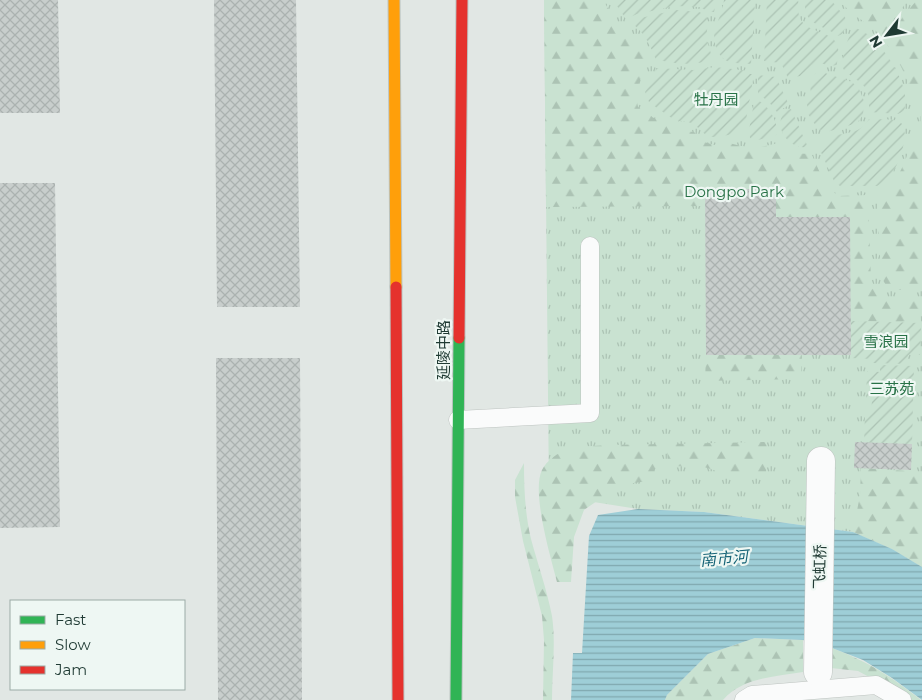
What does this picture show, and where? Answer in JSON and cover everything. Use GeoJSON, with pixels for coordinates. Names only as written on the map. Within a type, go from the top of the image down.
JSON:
{"type":"FeatureCollection","features":[{"type":"Feature","properties":{"kind":"main road"},"geometry":{"type":"LineString","coordinates":[[394,0],[398,700]]}},
{"type":"Feature","properties":{"kind":"main road","name":"延陵中路"},"geometry":{"type":"LineString","coordinates":[[456,700],[462,0]]}},
{"type":"Feature","properties":{"kind":"street","name":"飞虹桥"},"geometry":{"type":"LineString","coordinates":[[818,672],[821,461]]}},
{"type":"Feature","properties":{"kind":"lane"},"geometry":{"type":"LineString","coordinates":[[458,420],[590,413],[590,246]]}},
{"type":"Feature","properties":{"kind":"lane"},"geometry":{"type":"LineString","coordinates":[[744,700],[752,695],[876,685],[902,700]]}},
{"type":"Feature","properties":{"kind":"green space","name":"Dongpo Park"},"geometry":{"type":"Polygon","coordinates":[[[544,0],[922,0],[922,567],[892,549],[853,532],[704,512],[638,509],[549,495],[544,0]]]}},
{"type":"Feature","properties":{"kind":"green space"},"geometry":{"type":"Polygon","coordinates":[[[544,0],[603,0],[616,22],[635,40],[645,59],[644,72],[635,91],[638,107],[648,115],[673,130],[694,132],[704,142],[714,145],[725,142],[753,149],[778,143],[798,153],[811,153],[825,184],[838,196],[868,195],[871,281],[885,300],[920,300],[921,323],[851,321],[850,217],[776,219],[776,189],[705,189],[705,206],[546,207],[544,0]]]}},
{"type":"Feature","properties":{"kind":"green space"},"geometry":{"type":"Polygon","coordinates":[[[622,0],[717,0],[714,12],[699,7],[676,6],[637,14],[626,19],[617,6],[622,0]]]}},
{"type":"Feature","properties":{"kind":"green space","name":"牡丹园"},"geometry":{"type":"Polygon","coordinates":[[[724,0],[755,0],[751,64],[727,61],[723,59],[716,47],[714,34],[724,0]]]}},
{"type":"Feature","properties":{"kind":"green space","name":"牡丹园"},"geometry":{"type":"Polygon","coordinates":[[[767,0],[798,0],[799,16],[802,22],[836,42],[838,50],[837,65],[829,66],[821,63],[812,65],[800,76],[788,78],[781,63],[764,61],[767,0]]]}},
{"type":"Feature","properties":{"kind":"green space"},"geometry":{"type":"Polygon","coordinates":[[[805,0],[831,0],[845,17],[847,25],[842,34],[838,36],[814,23],[807,15],[805,0]]]}},
{"type":"Feature","properties":{"kind":"green space"},"geometry":{"type":"Polygon","coordinates":[[[839,0],[858,0],[863,2],[870,0],[908,0],[881,36],[839,0]]]}},
{"type":"Feature","properties":{"kind":"green space"},"geometry":{"type":"Polygon","coordinates":[[[917,0],[922,0],[922,290],[889,290],[881,277],[877,195],[885,190],[897,177],[905,161],[913,135],[921,134],[921,100],[913,99],[903,70],[886,43],[904,15],[917,0]]]}},
{"type":"Feature","properties":{"kind":"green space","name":"牡丹园"},"geometry":{"type":"Polygon","coordinates":[[[676,10],[699,12],[706,15],[707,41],[711,57],[706,61],[685,64],[656,60],[647,40],[633,24],[633,21],[636,19],[676,10]]]}},
{"type":"Feature","properties":{"kind":"green space"},"geometry":{"type":"Polygon","coordinates":[[[856,28],[873,38],[892,62],[905,93],[904,111],[898,114],[870,112],[866,89],[844,70],[843,59],[846,46],[850,35],[856,28]]]}},
{"type":"Feature","properties":{"kind":"green space","name":"牡丹园"},"geometry":{"type":"Polygon","coordinates":[[[715,67],[750,71],[750,74],[754,74],[745,126],[738,132],[708,137],[694,124],[676,121],[649,102],[645,92],[655,75],[656,68],[693,70],[715,67]]]}},
{"type":"Feature","properties":{"kind":"green space"},"geometry":{"type":"Polygon","coordinates":[[[822,72],[852,82],[859,89],[864,101],[863,115],[857,123],[827,132],[818,129],[808,114],[807,104],[811,98],[810,81],[816,73],[822,72]]]}},
{"type":"Feature","properties":{"kind":"green space","name":"牡丹园"},"geometry":{"type":"Polygon","coordinates":[[[758,75],[776,77],[789,105],[777,112],[768,101],[758,94],[758,75]]]}},
{"type":"Feature","properties":{"kind":"green space","name":"牡丹园"},"geometry":{"type":"Polygon","coordinates":[[[756,101],[763,103],[769,110],[776,124],[777,134],[754,141],[750,138],[749,130],[756,101]]]}},
{"type":"Feature","properties":{"kind":"green space","name":"牡丹园"},"geometry":{"type":"Polygon","coordinates":[[[791,109],[807,145],[806,147],[800,147],[790,142],[783,133],[780,122],[782,116],[787,110],[791,109]]]}},
{"type":"Feature","properties":{"kind":"green space"},"geometry":{"type":"Polygon","coordinates":[[[869,119],[894,120],[900,122],[903,126],[905,138],[899,160],[890,175],[877,186],[840,186],[834,181],[820,150],[823,143],[827,138],[857,130],[864,126],[869,119]]]}},
{"type":"Feature","properties":{"kind":"green space","name":"雪浪园"},"geometry":{"type":"Polygon","coordinates":[[[851,321],[921,323],[920,355],[908,355],[908,364],[873,363],[873,359],[850,358],[851,321]]]}},
{"type":"Feature","properties":{"kind":"green space"},"geometry":{"type":"Polygon","coordinates":[[[706,355],[802,355],[801,379],[705,381],[706,355]]]}},
{"type":"Feature","properties":{"kind":"green space","name":"三苏苑"},"geometry":{"type":"Polygon","coordinates":[[[880,365],[914,366],[912,444],[864,443],[865,415],[871,415],[872,400],[866,399],[867,371],[880,372],[880,365]]]}},
{"type":"Feature","properties":{"kind":"green space"},"geometry":{"type":"Polygon","coordinates":[[[767,442],[766,475],[723,473],[698,465],[668,467],[667,444],[767,442]]]}},
{"type":"Feature","properties":{"kind":"green space"},"geometry":{"type":"Polygon","coordinates":[[[660,444],[661,468],[654,469],[655,480],[620,485],[584,510],[574,537],[571,582],[557,582],[540,509],[539,480],[546,463],[568,449],[602,445],[660,444]]]}},
{"type":"Feature","properties":{"kind":"green space"},"geometry":{"type":"Polygon","coordinates":[[[524,463],[525,501],[529,530],[552,616],[554,647],[552,700],[543,700],[544,640],[542,616],[523,541],[515,497],[515,480],[524,463]]]}},
{"type":"Feature","properties":{"kind":"green space"},"geometry":{"type":"Polygon","coordinates":[[[861,468],[922,472],[922,567],[892,549],[853,532],[860,495],[861,468]]]}},
{"type":"Feature","properties":{"kind":"green space"},"geometry":{"type":"Polygon","coordinates":[[[755,638],[803,640],[803,672],[750,682],[731,692],[723,700],[665,700],[667,695],[708,654],[755,638]]]}},
{"type":"Feature","properties":{"kind":"green space"},"geometry":{"type":"Polygon","coordinates":[[[832,648],[879,670],[921,700],[912,700],[858,671],[831,668],[832,648]]]}},
{"type":"Feature","properties":{"kind":"water","name":"南市河"},"geometry":{"type":"Polygon","coordinates":[[[638,509],[704,512],[853,532],[892,549],[922,567],[922,700],[863,660],[832,648],[803,640],[755,638],[708,654],[667,695],[665,700],[571,700],[573,653],[582,653],[589,536],[598,515],[638,509]]]}},
{"type":"Feature","properties":{"kind":"building"},"geometry":{"type":"Polygon","coordinates":[[[0,0],[58,0],[60,113],[0,113],[0,0]]]}},
{"type":"Feature","properties":{"kind":"building"},"geometry":{"type":"Polygon","coordinates":[[[214,0],[296,0],[300,307],[217,307],[214,0]]]}},
{"type":"Feature","properties":{"kind":"building"},"geometry":{"type":"Polygon","coordinates":[[[0,183],[55,183],[60,527],[0,528],[0,183]]]}},
{"type":"Feature","properties":{"kind":"building"},"geometry":{"type":"Polygon","coordinates":[[[705,189],[776,189],[776,217],[850,217],[851,355],[706,355],[705,189]]]}},
{"type":"Feature","properties":{"kind":"building"},"geometry":{"type":"Polygon","coordinates":[[[216,358],[300,358],[302,700],[218,700],[216,358]]]}},
{"type":"Feature","properties":{"kind":"building"},"geometry":{"type":"Polygon","coordinates":[[[855,442],[912,444],[911,470],[854,468],[855,442]]]}},
{"type":"Feature","properties":{"kind":"traffic: fast"},"geometry":{"type":"LineString","coordinates":[[456,700],[459,338]]}},
{"type":"Feature","properties":{"kind":"traffic: slow"},"geometry":{"type":"LineString","coordinates":[[394,0],[396,287]]}},
{"type":"Feature","properties":{"kind":"traffic: jam"},"geometry":{"type":"LineString","coordinates":[[459,338],[462,0]]}},
{"type":"Feature","properties":{"kind":"traffic: jam"},"geometry":{"type":"LineString","coordinates":[[396,287],[398,700]]}}]}
